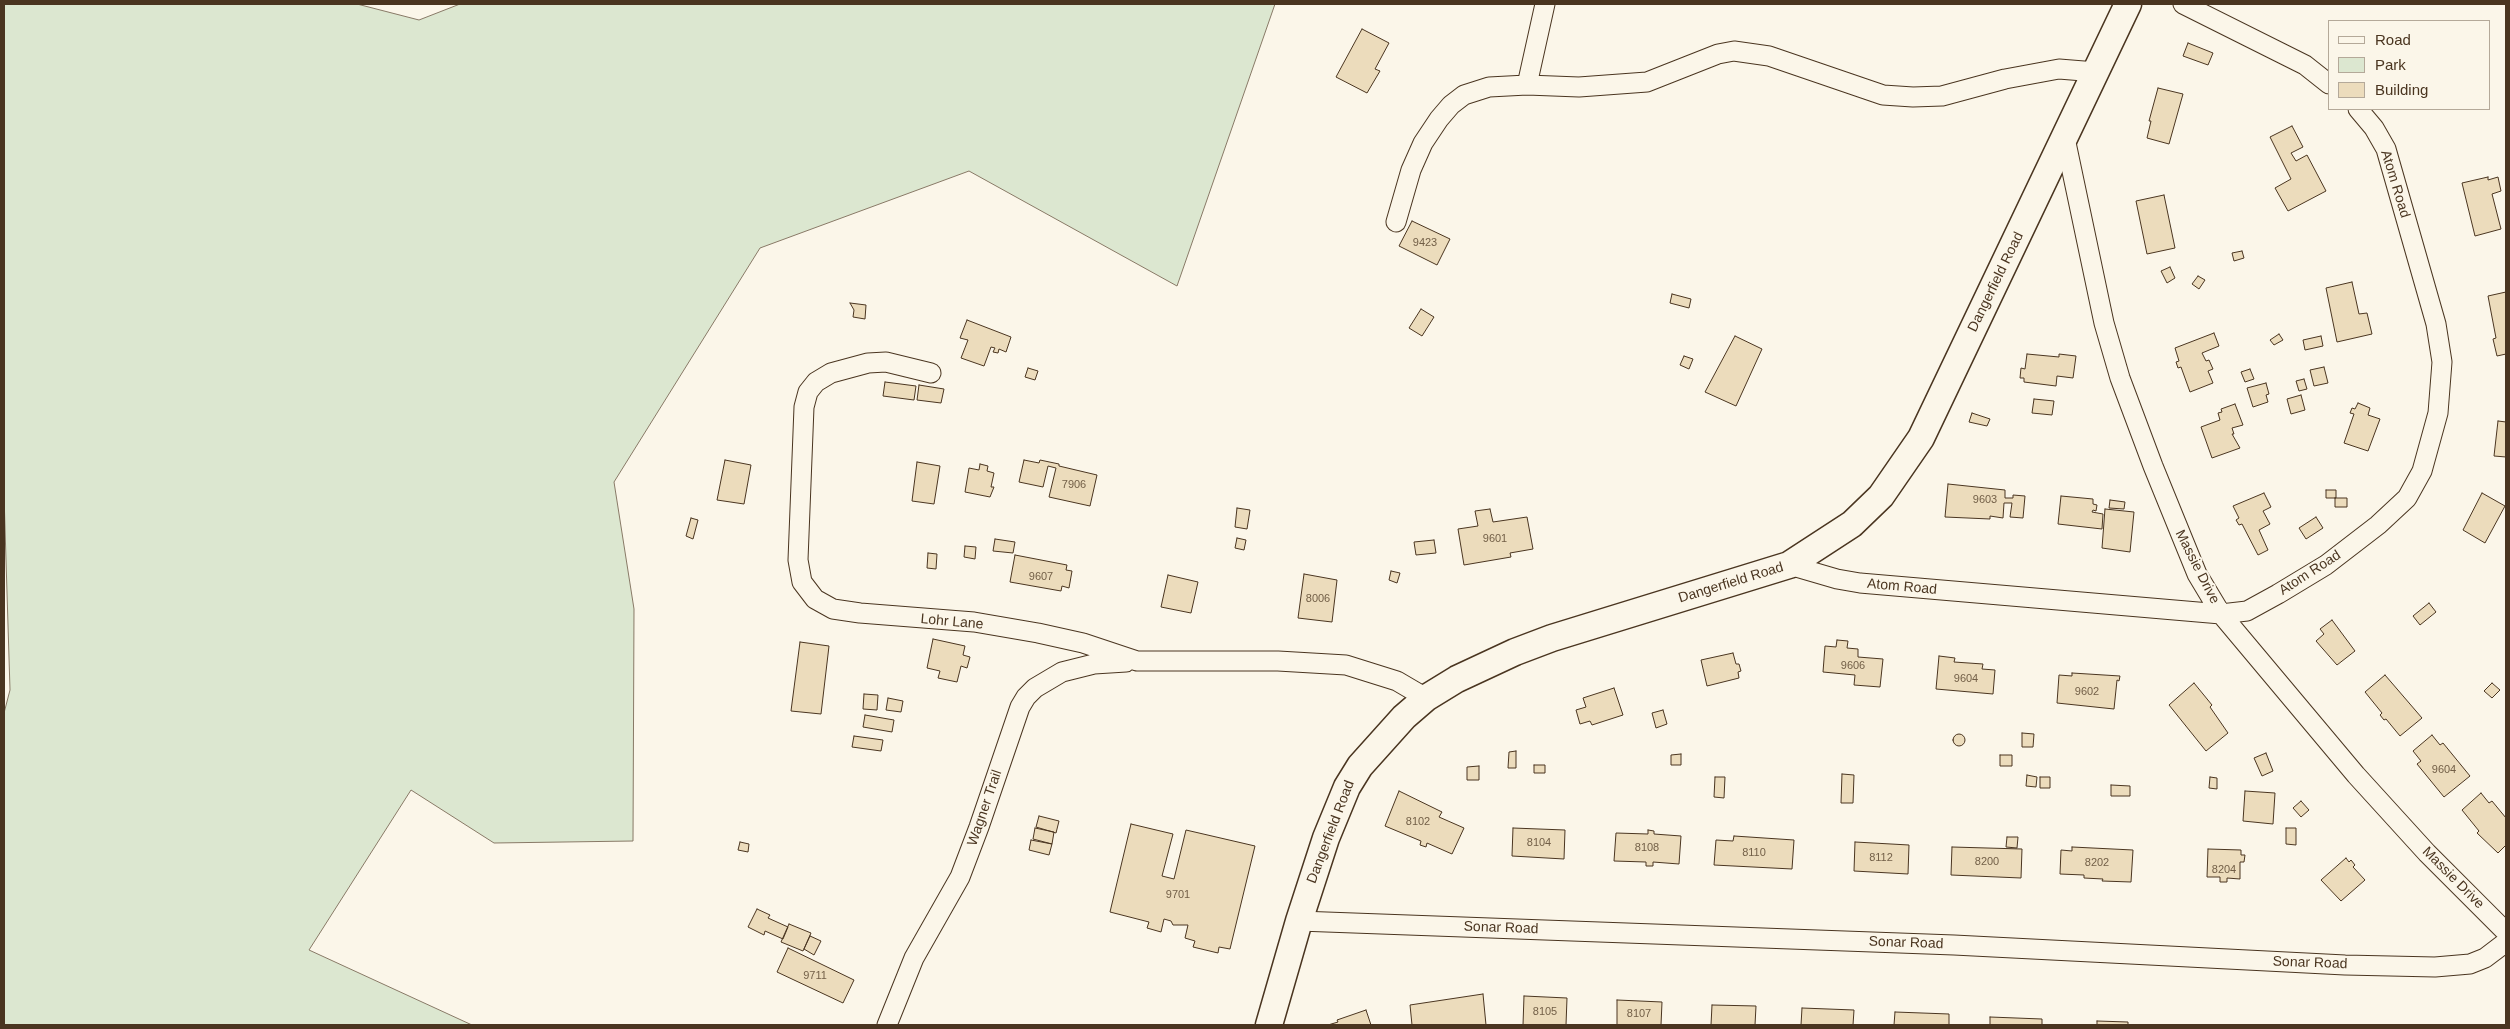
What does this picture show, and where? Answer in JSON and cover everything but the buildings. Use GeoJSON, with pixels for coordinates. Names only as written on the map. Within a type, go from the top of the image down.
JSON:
{"type":"FeatureCollection","features":[{"type":"Feature","properties":{"kind":"street"},"geometry":{"type":"LineString","coordinates":[[1527,85],[1545,4]]}},
{"type":"Feature","properties":{"kind":"street","name":"Dangerfield Road"},"geometry":{"type":"LineString","coordinates":[[1268,1025],[1298,921],[1326,838],[1347,787],[1383,736],[1426,698],[1487,663],[1552,638],[1789,565],[1852,524],[1881,496],[1901,470],[1921,438],[2066,138],[2128,4]]}},
{"type":"Feature","properties":{"kind":"street"},"geometry":{"type":"LineString","coordinates":[[2183,4],[2304,65],[2328,83]]}},
{"type":"Feature","properties":{"kind":"street"},"geometry":{"type":"LineString","coordinates":[[1396,222],[1406,186],[1423,143],[1451,105],[1473,91],[1498,86],[1579,87],[1647,82],[1718,54],[1734,51],[1769,56],[1883,95],[1914,97],[1942,96],[2006,79],[2059,69],[2096,72]]}},
{"type":"Feature","properties":{"kind":"street","name":"Atom Road"},"geometry":{"type":"LineString","coordinates":[[1789,565],[1837,579],[1860,583],[2221,614],[2246,611],[2278,594],[2326,565],[2378,525],[2407,498],[2422,471],[2438,413],[2442,362],[2436,324],[2386,149],[2374,128],[2359,110]]}},
{"type":"Feature","properties":{"kind":"street","name":"Massie Drive"},"geometry":{"type":"LineString","coordinates":[[2066,138],[2104,323],[2120,378],[2181,539],[2197,574],[2221,614],[2356,775],[2427,853],[2506,932]]}},
{"type":"Feature","properties":{"kind":"street","name":"Lohr Lane"},"geometry":{"type":"LineString","coordinates":[[931,373],[886,362],[868,363],[831,373],[816,382],[808,392],[804,407],[798,545],[802,582],[815,599],[833,609],[974,622],[1038,632],[1083,643],[1138,661],[1278,662],[1346,665],[1390,678],[1426,698]]}},
{"type":"Feature","properties":{"kind":"street","name":"Wagner Trail"},"geometry":{"type":"LineString","coordinates":[[887,1025],[914,958],[960,876],[979,828],[1020,707],[1026,697],[1035,688],[1062,672],[1094,664],[1138,661]]}},
{"type":"Feature","properties":{"kind":"street","name":"Sonar Road"},"geometry":{"type":"LineString","coordinates":[[1298,921],[1954,945],[2153,956],[2435,967],[2470,964],[2485,958],[2506,942]]}},
{"type":"Feature","properties":{"kind":"green space"},"geometry":{"type":"Polygon","coordinates":[[[4,4],[357,4],[419,20],[460,4],[1275,4],[1177,286],[969,171],[760,248],[614,482],[634,609],[633,841],[494,843],[411,790],[309,950],[472,1025],[4,1025],[4,713],[10,690],[4,495],[4,4]]]}}]}
